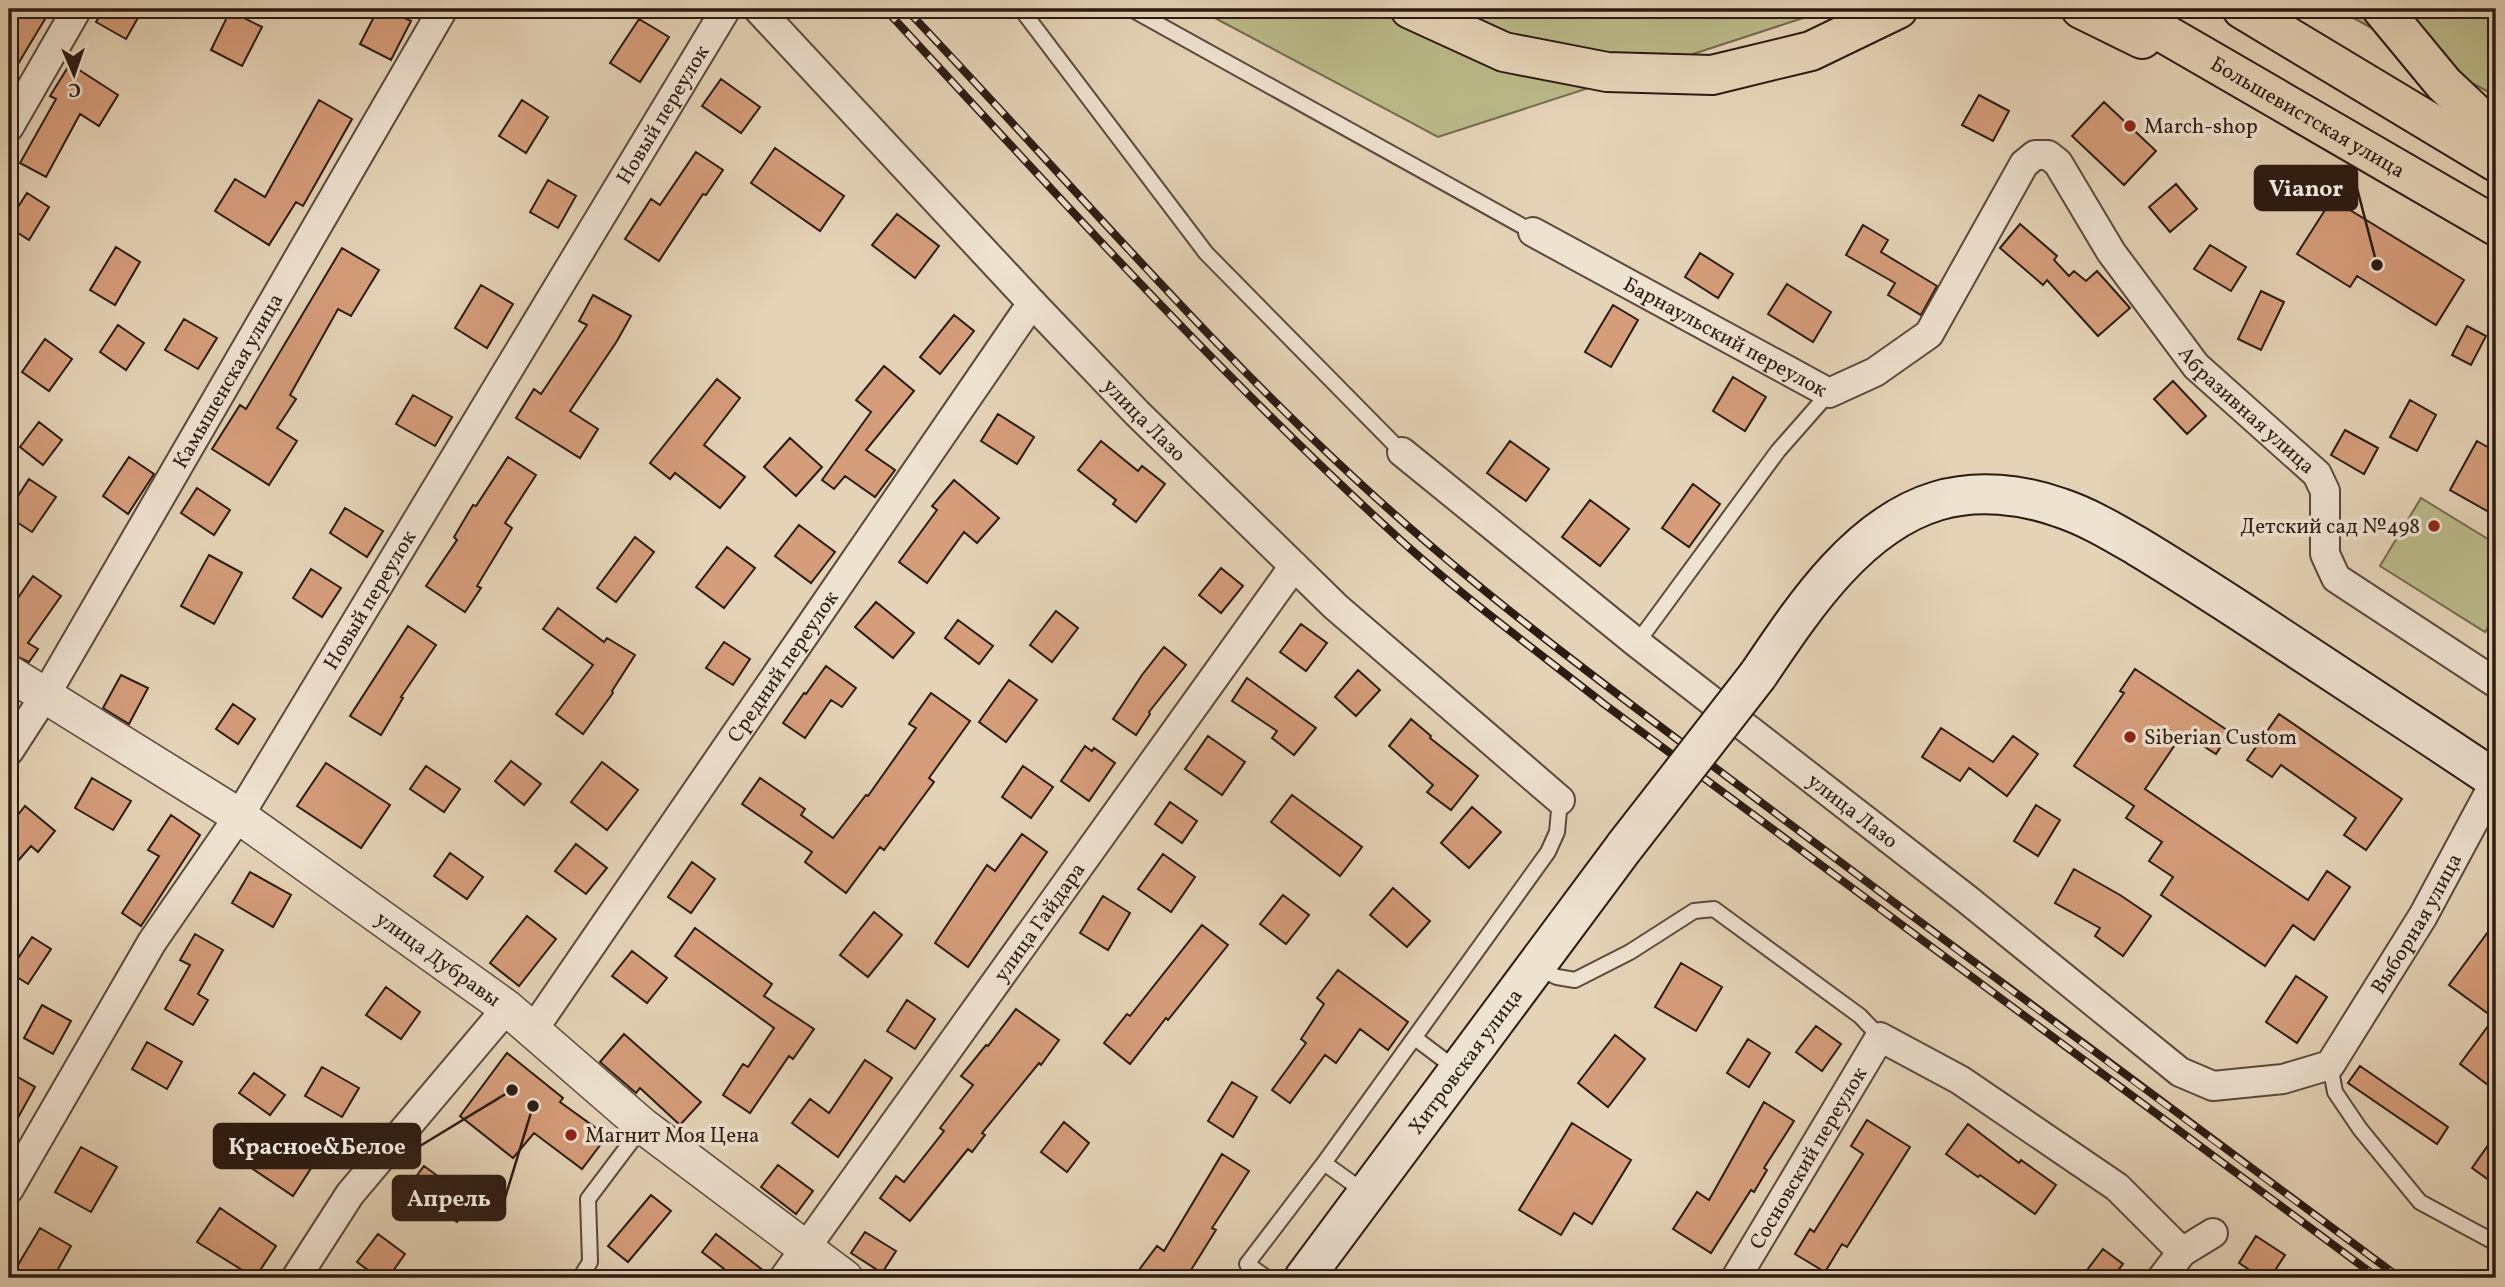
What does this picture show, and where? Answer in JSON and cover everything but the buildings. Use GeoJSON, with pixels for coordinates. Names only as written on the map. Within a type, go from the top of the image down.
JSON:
{"type":"FeatureCollection","features":[{"type":"Feature","properties":{"kind":"highway"},"geometry":{"type":"LineString","coordinates":[[1410,9],[1504,52],[1607,72],[1712,75],[1811,51],[1898,9]]}},
{"type":"Feature","properties":{"kind":"highway"},"geometry":{"type":"LineString","coordinates":[[2081,9],[2350,141]]}},
{"type":"Feature","properties":{"kind":"highway","name":"Большевистская улица"},"geometry":{"type":"LineString","coordinates":[[2122,9],[2496,226]]}},
{"type":"Feature","properties":{"kind":"highway"},"geometry":{"type":"LineString","coordinates":[[2242,9],[2496,162]]}},
{"type":"Feature","properties":{"kind":"highway"},"geometry":{"type":"LineString","coordinates":[[2382,9],[2444,84],[2496,134]]}},
{"type":"Feature","properties":{"kind":"main road","name":"Хитровская улица"},"geometry":{"type":"LineString","coordinates":[[1304,1278],[1625,846],[1758,675],[1819,589],[1846,560],[1886,527],[1910,512],[1935,502],[1966,495],[2001,495],[2062,508],[2104,527],[2185,575],[2496,780]]}},
{"type":"Feature","properties":{"kind":"street"},"geometry":{"type":"LineString","coordinates":[[9,127],[77,9]]}},
{"type":"Feature","properties":{"kind":"street","name":"Камышенская улица"},"geometry":{"type":"LineString","coordinates":[[9,751],[46,694],[443,9]]}},
{"type":"Feature","properties":{"kind":"street","name":"Новый переулок"},"geometry":{"type":"LineString","coordinates":[[9,1189],[152,942],[239,816],[726,9]]}},
{"type":"Feature","properties":{"kind":"street","name":"улица Лазо"},"geometry":{"type":"LineString","coordinates":[[758,9],[1138,413],[1336,607],[1560,800]]}},
{"type":"Feature","properties":{"kind":"street","name":"Барнаульский переулок"},"geometry":{"type":"LineString","coordinates":[[1533,232],[1829,393],[1875,373],[1929,334],[2024,164],[2035,155],[2048,155],[2058,163]]}},
{"type":"Feature","properties":{"kind":"street","name":"Абразивная улица"},"geometry":{"type":"LineString","coordinates":[[2058,163],[2111,252],[2196,366],[2317,474],[2325,491],[2325,554],[2336,578],[2496,683]]}},
{"type":"Feature","properties":{"kind":"street","name":"Средний переулок"},"geometry":{"type":"LineString","coordinates":[[296,1278],[350,1194],[520,1019],[1032,303]]}},
{"type":"Feature","properties":{"kind":"street","name":"улица Лазо"},"geometry":{"type":"LineString","coordinates":[[1402,452],[1637,643],[1968,900],[2180,1072],[2213,1086],[2283,1079],[2330,1065]]}},
{"type":"Feature","properties":{"kind":"street","name":"улица Гайдара"},"geometry":{"type":"LineString","coordinates":[[784,1278],[1294,566]]}},
{"type":"Feature","properties":{"kind":"street","name":"улица Дубравы"},"geometry":{"type":"LineString","coordinates":[[9,673],[239,816],[520,1019],[643,1126],[845,1278]]}},
{"type":"Feature","properties":{"kind":"street","name":"Выборная улица"},"geometry":{"type":"LineString","coordinates":[[2330,1065],[2423,916],[2496,780]]}},
{"type":"Feature","properties":{"kind":"street"},"geometry":{"type":"LineString","coordinates":[[1880,1037],[1960,1080],[2117,1187],[2182,1252]]}},
{"type":"Feature","properties":{"kind":"street","name":"Сосновский переулок"},"geometry":{"type":"LineString","coordinates":[[1735,1278],[1880,1037]]}},
{"type":"Feature","properties":{"kind":"street"},"geometry":{"type":"LineString","coordinates":[[2162,1278],[2182,1252],[2213,1233]]}},
{"type":"Feature","properties":{"kind":"lane"},"geometry":{"type":"LineString","coordinates":[[1021,9],[1206,253],[1402,452]]}},
{"type":"Feature","properties":{"kind":"lane"},"geometry":{"type":"LineString","coordinates":[[1131,9],[1533,232]]}},
{"type":"Feature","properties":{"kind":"lane"},"geometry":{"type":"LineString","coordinates":[[1637,643],[1777,451],[1829,393]]}},
{"type":"Feature","properties":{"kind":"lane"},"geometry":{"type":"LineString","coordinates":[[1267,1278],[1247,1265],[1324,1163],[1548,852],[1557,832],[1560,800]]}},
{"type":"Feature","properties":{"kind":"lane"},"geometry":{"type":"LineString","coordinates":[[1536,967],[1557,977],[1575,980],[1630,952],[1694,911],[1714,909],[1860,1016],[1880,1037]]}},
{"type":"Feature","properties":{"kind":"lane"},"geometry":{"type":"LineString","coordinates":[[1415,1038],[1458,1071]]}},
{"type":"Feature","properties":{"kind":"lane"},"geometry":{"type":"LineString","coordinates":[[2330,1065],[2335,1092],[2420,1202],[2496,1243]]}},
{"type":"Feature","properties":{"kind":"lane"},"geometry":{"type":"LineString","coordinates":[[580,1278],[590,1262],[588,1199],[643,1126]]}},
{"type":"Feature","properties":{"kind":"lane"},"geometry":{"type":"LineString","coordinates":[[1324,1163],[1367,1194]]}},
{"type":"Feature","properties":{"kind":"shaded area"},"geometry":{"type":"Polygon","coordinates":[[[1198,9],[1831,9],[1438,137],[1198,9]]]}},
{"type":"Feature","properties":{"kind":"shaded area"},"geometry":{"type":"Polygon","coordinates":[[[2337,9],[2480,9],[2496,26],[2496,96],[2337,9]]]}},
{"type":"Feature","properties":{"kind":"shaded area"},"geometry":{"type":"Polygon","coordinates":[[[2421,498],[2496,544],[2496,614],[2485,632],[2380,566],[2421,498]]]}},
{"type":"Feature","properties":{"kind":"railway"},"geometry":{"type":"LineString","coordinates":[[885,9],[1191,336],[1317,462],[1435,570],[1604,704],[2378,1278]]}},
{"type":"Feature","properties":{"kind":"railway"},"geometry":{"type":"LineString","coordinates":[[906,9],[1204,330],[1328,454],[1437,551],[1527,625],[1619,695],[2400,1278]]}},
{"type":"Feature","properties":{"kind":"place","name":"March-shop"},"geometry":{"type":"Point","coordinates":[2130,126]}},
{"type":"Feature","properties":{"kind":"place","name":"Vianor"},"geometry":{"type":"Point","coordinates":[2377,265]}},
{"type":"Feature","properties":{"kind":"place","name":"Детский сад №498"},"geometry":{"type":"Point","coordinates":[2434,526]}},
{"type":"Feature","properties":{"kind":"place","name":"Siberian Custom"},"geometry":{"type":"Point","coordinates":[2130,737]}},
{"type":"Feature","properties":{"kind":"place","name":"Красное&Белое"},"geometry":{"type":"Point","coordinates":[512,1090]}},
{"type":"Feature","properties":{"kind":"place","name":"Апрель"},"geometry":{"type":"Point","coordinates":[533,1106]}},
{"type":"Feature","properties":{"kind":"place","name":"Магнит Моя Цена"},"geometry":{"type":"Point","coordinates":[571,1135]}}]}
